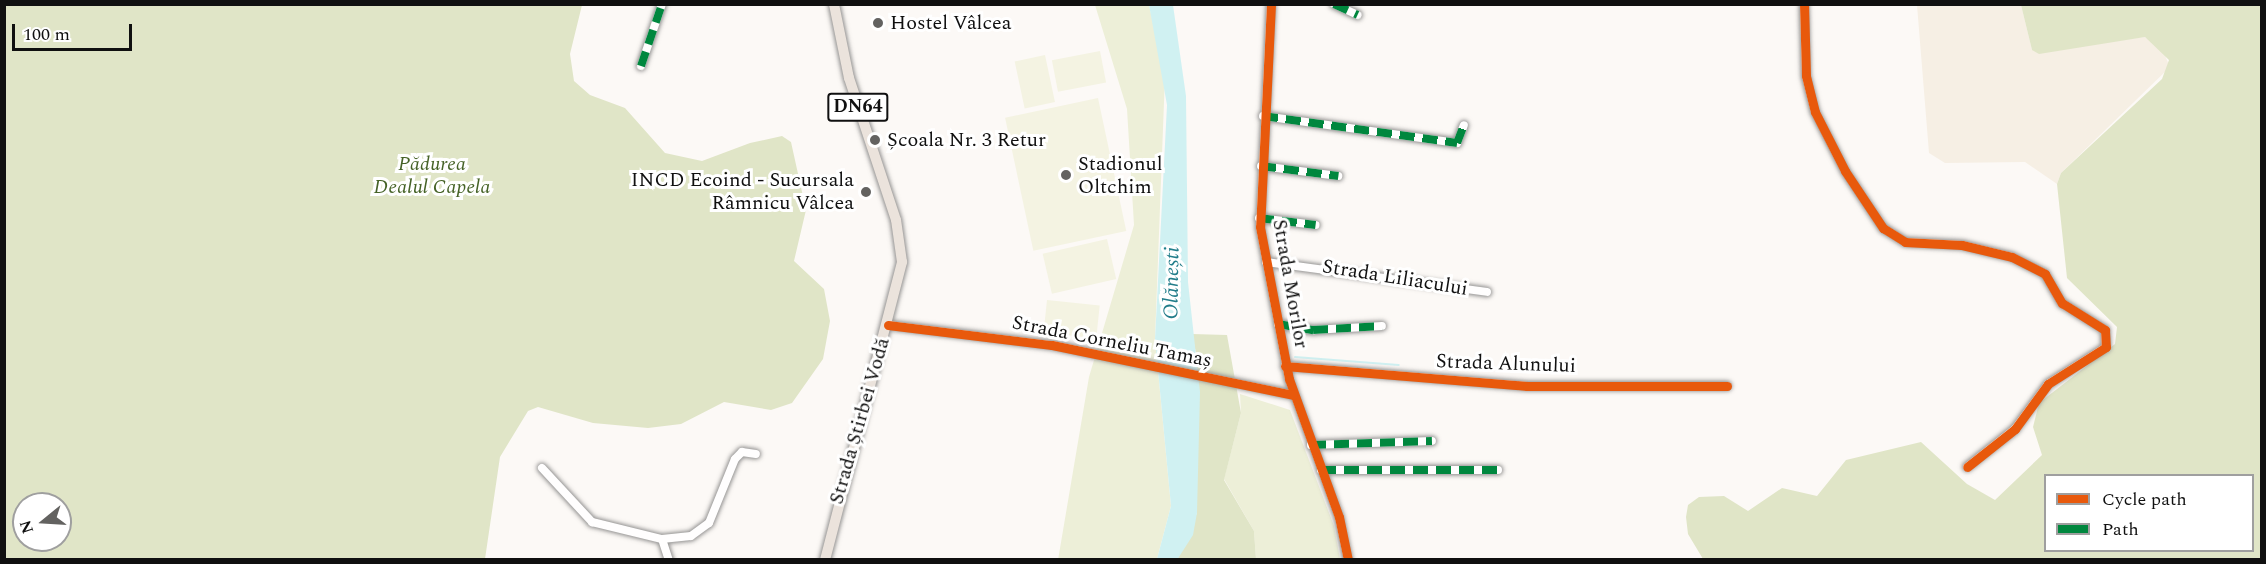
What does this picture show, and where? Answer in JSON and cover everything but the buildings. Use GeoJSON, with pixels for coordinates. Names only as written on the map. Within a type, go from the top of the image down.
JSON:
{"type":"FeatureCollection","features":[{"type":"Feature","properties":{"kind":"main road","name":"Strada Știrbei Vodă"},"geometry":{"type":"LineString","coordinates":[[825,560],[836,499],[900,278],[899,232],[849,78],[834,4]]}},
{"type":"Feature","properties":{"kind":"street"},"geometry":{"type":"LineString","coordinates":[[641,66],[662,4]]}},
{"type":"Feature","properties":{"kind":"street","name":"Strada Morilor"},"geometry":{"type":"LineString","coordinates":[[1271,4],[1259,218],[1285,366],[1293,395],[1321,470],[1348,560]]}},
{"type":"Feature","properties":{"kind":"street"},"geometry":{"type":"LineString","coordinates":[[1334,4],[1359,15]]}},
{"type":"Feature","properties":{"kind":"street"},"geometry":{"type":"LineString","coordinates":[[1804,4],[1806,76],[1815,112],[1860,197],[1883,228],[1905,242],[1962,245],[2012,257],[2045,274],[2062,303],[2105,330],[2106,347],[2048,384],[2015,429],[1967,467]]}},
{"type":"Feature","properties":{"kind":"street"},"geometry":{"type":"LineString","coordinates":[[1263,116],[1457,143],[1464,125]]}},
{"type":"Feature","properties":{"kind":"street"},"geometry":{"type":"LineString","coordinates":[[1261,166],[1338,176]]}},
{"type":"Feature","properties":{"kind":"street"},"geometry":{"type":"LineString","coordinates":[[1259,218],[1316,225]]}},
{"type":"Feature","properties":{"kind":"street","name":"Strada Liliacului"},"geometry":{"type":"LineString","coordinates":[[1266,262],[1487,292]]}},
{"type":"Feature","properties":{"kind":"street"},"geometry":{"type":"LineString","coordinates":[[1278,324],[1313,330],[1382,326]]}},
{"type":"Feature","properties":{"kind":"street","name":"Strada Corneliu Tamaș"},"geometry":{"type":"LineString","coordinates":[[888,325],[1052,345],[1122,362],[1293,395]]}},
{"type":"Feature","properties":{"kind":"street","name":"Strada Alunului"},"geometry":{"type":"LineString","coordinates":[[1285,366],[1527,386],[1727,386]]}},
{"type":"Feature","properties":{"kind":"street"},"geometry":{"type":"LineString","coordinates":[[1311,444],[1432,441]]}},
{"type":"Feature","properties":{"kind":"street"},"geometry":{"type":"LineString","coordinates":[[542,468],[592,522],[662,539],[691,536],[709,523],[735,459],[742,452],[756,454]]}},
{"type":"Feature","properties":{"kind":"street"},"geometry":{"type":"LineString","coordinates":[[1321,470],[1498,470]]}},
{"type":"Feature","properties":{"kind":"street"},"geometry":{"type":"LineString","coordinates":[[662,539],[669,560]]}},
{"type":"Feature","properties":{"kind":"shaded area"},"geometry":{"type":"Polygon","coordinates":[[[1917,5],[2021,5],[2032,50],[2145,37],[2163,51],[2170,67],[2061,173],[2057,184],[2025,162],[1945,163],[1929,153],[1917,5]]]}},
{"type":"Feature","properties":{"kind":"green space","name":"Pădurea Dealul Capela"},"geometry":{"type":"Polygon","coordinates":[[[4,5],[582,5],[570,54],[574,81],[590,95],[625,108],[665,153],[702,161],[750,143],[782,136],[791,142],[806,210],[794,261],[824,289],[830,321],[823,359],[792,403],[771,410],[724,402],[681,424],[648,428],[593,423],[538,407],[528,411],[500,457],[485,559],[5,559],[4,5]]]}},
{"type":"Feature","properties":{"kind":"green space"},"geometry":{"type":"Polygon","coordinates":[[[1095,5],[1149,5],[1165,76],[1155,339],[1171,506],[1157,559],[1058,560],[1089,377],[1134,225],[1127,109],[1095,5]]]}},
{"type":"Feature","properties":{"kind":"green space"},"geometry":{"type":"Polygon","coordinates":[[[2021,5],[2261,5],[2261,559],[1703,559],[1688,534],[1686,517],[1688,505],[1699,497],[1724,496],[1748,511],[1782,488],[1817,496],[1846,460],[1921,442],[1967,484],[1995,500],[2042,455],[2033,427],[2039,403],[2115,344],[2117,327],[2067,278],[2057,184],[2061,173],[2162,79],[2169,60],[2145,37],[2039,54],[2032,50],[2021,5]]]}},
{"type":"Feature","properties":{"kind":"green space"},"geometry":{"type":"Polygon","coordinates":[[[1100,51],[1106,82],[1058,92],[1052,60],[1100,51]]]}},
{"type":"Feature","properties":{"kind":"green space"},"geometry":{"type":"Polygon","coordinates":[[[1045,55],[1055,102],[1025,108],[1015,61],[1045,55]]]}},
{"type":"Feature","properties":{"kind":"green space","name":"Stadionul Oltchim"},"geometry":{"type":"Polygon","coordinates":[[[1098,98],[1126,231],[1033,251],[1005,118],[1098,98]]]}},
{"type":"Feature","properties":{"kind":"green space"},"geometry":{"type":"Polygon","coordinates":[[[1107,239],[1116,279],[1052,294],[1043,254],[1107,239]]]}},
{"type":"Feature","properties":{"kind":"green space"},"geometry":{"type":"Polygon","coordinates":[[[1047,300],[1100,306],[1096,338],[1044,333],[1047,300]]]}},
{"type":"Feature","properties":{"kind":"green space"},"geometry":{"type":"Polygon","coordinates":[[[1192,334],[1227,335],[1241,413],[1224,480],[1254,531],[1256,559],[1177,560],[1197,513],[1197,358],[1192,334]]]}},
{"type":"Feature","properties":{"kind":"green space"},"geometry":{"type":"Polygon","coordinates":[[[1240,394],[1290,410],[1334,526],[1340,559],[1256,559],[1254,531],[1224,479],[1241,413],[1240,394]]]}},
{"type":"Feature","properties":{"kind":"water","name":"Olănești"},"geometry":{"type":"Polygon","coordinates":[[[1149,5],[1173,5],[1186,96],[1188,282],[1200,392],[1197,513],[1193,535],[1177,560],[1157,559],[1171,506],[1155,339],[1167,105],[1149,5]]]}},
{"type":"Feature","properties":{"kind":"waterway"},"geometry":{"type":"LineString","coordinates":[[1295,357],[1399,365]]}},
{"type":"Feature","properties":{"kind":"marked path"},"geometry":{"type":"LineString","coordinates":[[641,66],[662,4]]}},
{"type":"Feature","properties":{"kind":"marked path"},"geometry":{"type":"LineString","coordinates":[[1334,4],[1358,15]]}},
{"type":"Feature","properties":{"kind":"marked path"},"geometry":{"type":"LineString","coordinates":[[1263,116],[1457,143],[1464,125]]}},
{"type":"Feature","properties":{"kind":"marked path"},"geometry":{"type":"LineString","coordinates":[[1261,166],[1338,176]]}},
{"type":"Feature","properties":{"kind":"marked path"},"geometry":{"type":"LineString","coordinates":[[1259,218],[1316,225]]}},
{"type":"Feature","properties":{"kind":"marked path"},"geometry":{"type":"LineString","coordinates":[[1278,324],[1313,330],[1382,326]]}},
{"type":"Feature","properties":{"kind":"marked path"},"geometry":{"type":"LineString","coordinates":[[1311,445],[1432,441]]}},
{"type":"Feature","properties":{"kind":"marked path"},"geometry":{"type":"LineString","coordinates":[[1321,470],[1498,470]]}},
{"type":"Feature","properties":{"kind":"cycle path"},"geometry":{"type":"LineString","coordinates":[[1271,4],[1260,227],[1289,379],[1339,517],[1348,560]]}},
{"type":"Feature","properties":{"kind":"cycle path"},"geometry":{"type":"LineString","coordinates":[[1804,4],[1806,76],[1815,112],[1845,171],[1883,228],[1905,242],[1962,245],[2012,257],[2045,274],[2062,303],[2105,330],[2106,347],[2048,384],[2015,429],[1967,467]]}},
{"type":"Feature","properties":{"kind":"cycle path"},"geometry":{"type":"LineString","coordinates":[[888,325],[1052,345],[1293,395]]}},
{"type":"Feature","properties":{"kind":"cycle path"},"geometry":{"type":"LineString","coordinates":[[1285,366],[1527,386],[1727,386]]}},
{"type":"Feature","properties":{"kind":"place","name":"Hostel Vâlcea"},"geometry":{"type":"Point","coordinates":[878,23]}},
{"type":"Feature","properties":{"kind":"place","name":"Școala Nr. 3 Retur"},"geometry":{"type":"Point","coordinates":[875,140]}},
{"type":"Feature","properties":{"kind":"place","name":"Stadionul Oltchim"},"geometry":{"type":"Point","coordinates":[1066,175]}},
{"type":"Feature","properties":{"kind":"place","name":"INCD Ecoind - Sucursala Râmnicu Vâlcea"},"geometry":{"type":"Point","coordinates":[866,192]}}]}
